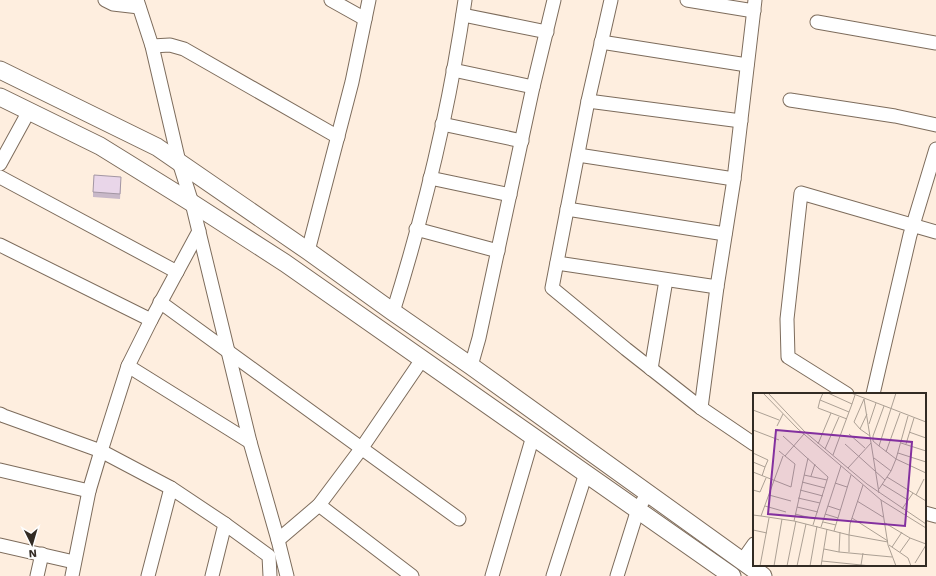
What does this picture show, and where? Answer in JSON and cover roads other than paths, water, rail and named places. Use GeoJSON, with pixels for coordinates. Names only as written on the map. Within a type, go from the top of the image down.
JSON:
{"type":"FeatureCollection","features":[{"type":"Feature","properties":{"kind":"street"},"geometry":{"type":"LineString","coordinates":[[105,0],[113,4],[138,3],[152,46],[179,162],[192,203],[250,442],[287,576]]}},
{"type":"Feature","properties":{"kind":"street"},"geometry":{"type":"LineString","coordinates":[[331,0],[365,19]]}},
{"type":"Feature","properties":{"kind":"street"},"geometry":{"type":"LineString","coordinates":[[308,251],[352,82],[369,0]]}},
{"type":"Feature","properties":{"kind":"street"},"geometry":{"type":"LineString","coordinates":[[393,312],[430,178],[453,70],[465,0]]}},
{"type":"Feature","properties":{"kind":"street"},"geometry":{"type":"LineString","coordinates":[[471,366],[479,338],[533,87],[554,0]]}},
{"type":"Feature","properties":{"kind":"street"},"geometry":{"type":"LineString","coordinates":[[611,0],[588,101],[552,288],[701,408],[753,443]]}},
{"type":"Feature","properties":{"kind":"street"},"geometry":{"type":"LineString","coordinates":[[687,0],[755,5],[734,179],[717,287],[701,408]]}},
{"type":"Feature","properties":{"kind":"street"},"geometry":{"type":"LineString","coordinates":[[463,14],[547,32]]}},
{"type":"Feature","properties":{"kind":"street"},"geometry":{"type":"LineString","coordinates":[[817,22],[936,42]]}},
{"type":"Feature","properties":{"kind":"street"},"geometry":{"type":"LineString","coordinates":[[602,42],[748,65]]}},
{"type":"Feature","properties":{"kind":"street"},"geometry":{"type":"LineString","coordinates":[[152,46],[170,45],[184,49],[338,137]]}},
{"type":"Feature","properties":{"kind":"street"},"geometry":{"type":"LineString","coordinates":[[0,70],[157,146],[471,366],[763,576]]}},
{"type":"Feature","properties":{"kind":"street"},"geometry":{"type":"LineString","coordinates":[[453,70],[533,87]]}},
{"type":"Feature","properties":{"kind":"street"},"geometry":{"type":"LineString","coordinates":[[0,97],[100,146],[285,263],[423,358],[732,576]]}},
{"type":"Feature","properties":{"kind":"street"},"geometry":{"type":"LineString","coordinates":[[790,100],[895,116],[936,125]]}},
{"type":"Feature","properties":{"kind":"street"},"geometry":{"type":"LineString","coordinates":[[588,101],[741,121]]}},
{"type":"Feature","properties":{"kind":"street"},"geometry":{"type":"LineString","coordinates":[[0,164],[29,111]]}},
{"type":"Feature","properties":{"kind":"street"},"geometry":{"type":"LineString","coordinates":[[442,124],[522,141]]}},
{"type":"Feature","properties":{"kind":"street"},"geometry":{"type":"LineString","coordinates":[[873,393],[913,225],[936,149]]}},
{"type":"Feature","properties":{"kind":"street"},"geometry":{"type":"LineString","coordinates":[[578,155],[734,179]]}},
{"type":"Feature","properties":{"kind":"street"},"geometry":{"type":"LineString","coordinates":[[0,177],[177,272]]}},
{"type":"Feature","properties":{"kind":"street"},"geometry":{"type":"LineString","coordinates":[[430,178],[510,195]]}},
{"type":"Feature","properties":{"kind":"street"},"geometry":{"type":"LineString","coordinates":[[845,393],[788,357],[787,319],[801,193],[936,232]]}},
{"type":"Feature","properties":{"kind":"street"},"geometry":{"type":"LineString","coordinates":[[567,209],[725,234]]}},
{"type":"Feature","properties":{"kind":"street"},"geometry":{"type":"LineString","coordinates":[[416,229],[498,251]]}},
{"type":"Feature","properties":{"kind":"street"},"geometry":{"type":"LineString","coordinates":[[72,576],[89,491],[128,366],[160,302],[199,231]]}},
{"type":"Feature","properties":{"kind":"street"},"geometry":{"type":"LineString","coordinates":[[0,245],[151,320]]}},
{"type":"Feature","properties":{"kind":"street"},"geometry":{"type":"LineString","coordinates":[[557,263],[717,287]]}},
{"type":"Feature","properties":{"kind":"street"},"geometry":{"type":"LineString","coordinates":[[651,369],[666,280]]}},
{"type":"Feature","properties":{"kind":"street"},"geometry":{"type":"LineString","coordinates":[[160,302],[459,520]]}},
{"type":"Feature","properties":{"kind":"street"},"geometry":{"type":"LineString","coordinates":[[278,540],[319,505],[361,449],[423,358]]}},
{"type":"Feature","properties":{"kind":"street"},"geometry":{"type":"LineString","coordinates":[[128,366],[250,442]]}},
{"type":"Feature","properties":{"kind":"street"},"geometry":{"type":"LineString","coordinates":[[0,414],[101,451],[171,488],[225,524],[269,556],[270,576]]}},
{"type":"Feature","properties":{"kind":"street"},"geometry":{"type":"LineString","coordinates":[[492,576],[533,436]]}},
{"type":"Feature","properties":{"kind":"street"},"geometry":{"type":"LineString","coordinates":[[0,470],[89,491]]}},
{"type":"Feature","properties":{"kind":"street"},"geometry":{"type":"LineString","coordinates":[[553,576],[586,473]]}},
{"type":"Feature","properties":{"kind":"street"},"geometry":{"type":"LineString","coordinates":[[148,576],[171,488]]}},
{"type":"Feature","properties":{"kind":"street"},"geometry":{"type":"LineString","coordinates":[[617,576],[638,509],[648,493]]}},
{"type":"Feature","properties":{"kind":"street"},"geometry":{"type":"LineString","coordinates":[[319,505],[412,576]]}},
{"type":"Feature","properties":{"kind":"street"},"geometry":{"type":"LineString","coordinates":[[926,513],[936,516]]}},
{"type":"Feature","properties":{"kind":"street"},"geometry":{"type":"LineString","coordinates":[[212,576],[225,524]]}},
{"type":"Feature","properties":{"kind":"street"},"geometry":{"type":"LineString","coordinates":[[0,544],[74,562]]}},
{"type":"Feature","properties":{"kind":"street"},"geometry":{"type":"LineString","coordinates":[[742,561],[753,545]]}},
{"type":"Feature","properties":{"kind":"street"},"geometry":{"type":"LineString","coordinates":[[37,576],[42,554]]}}]}
